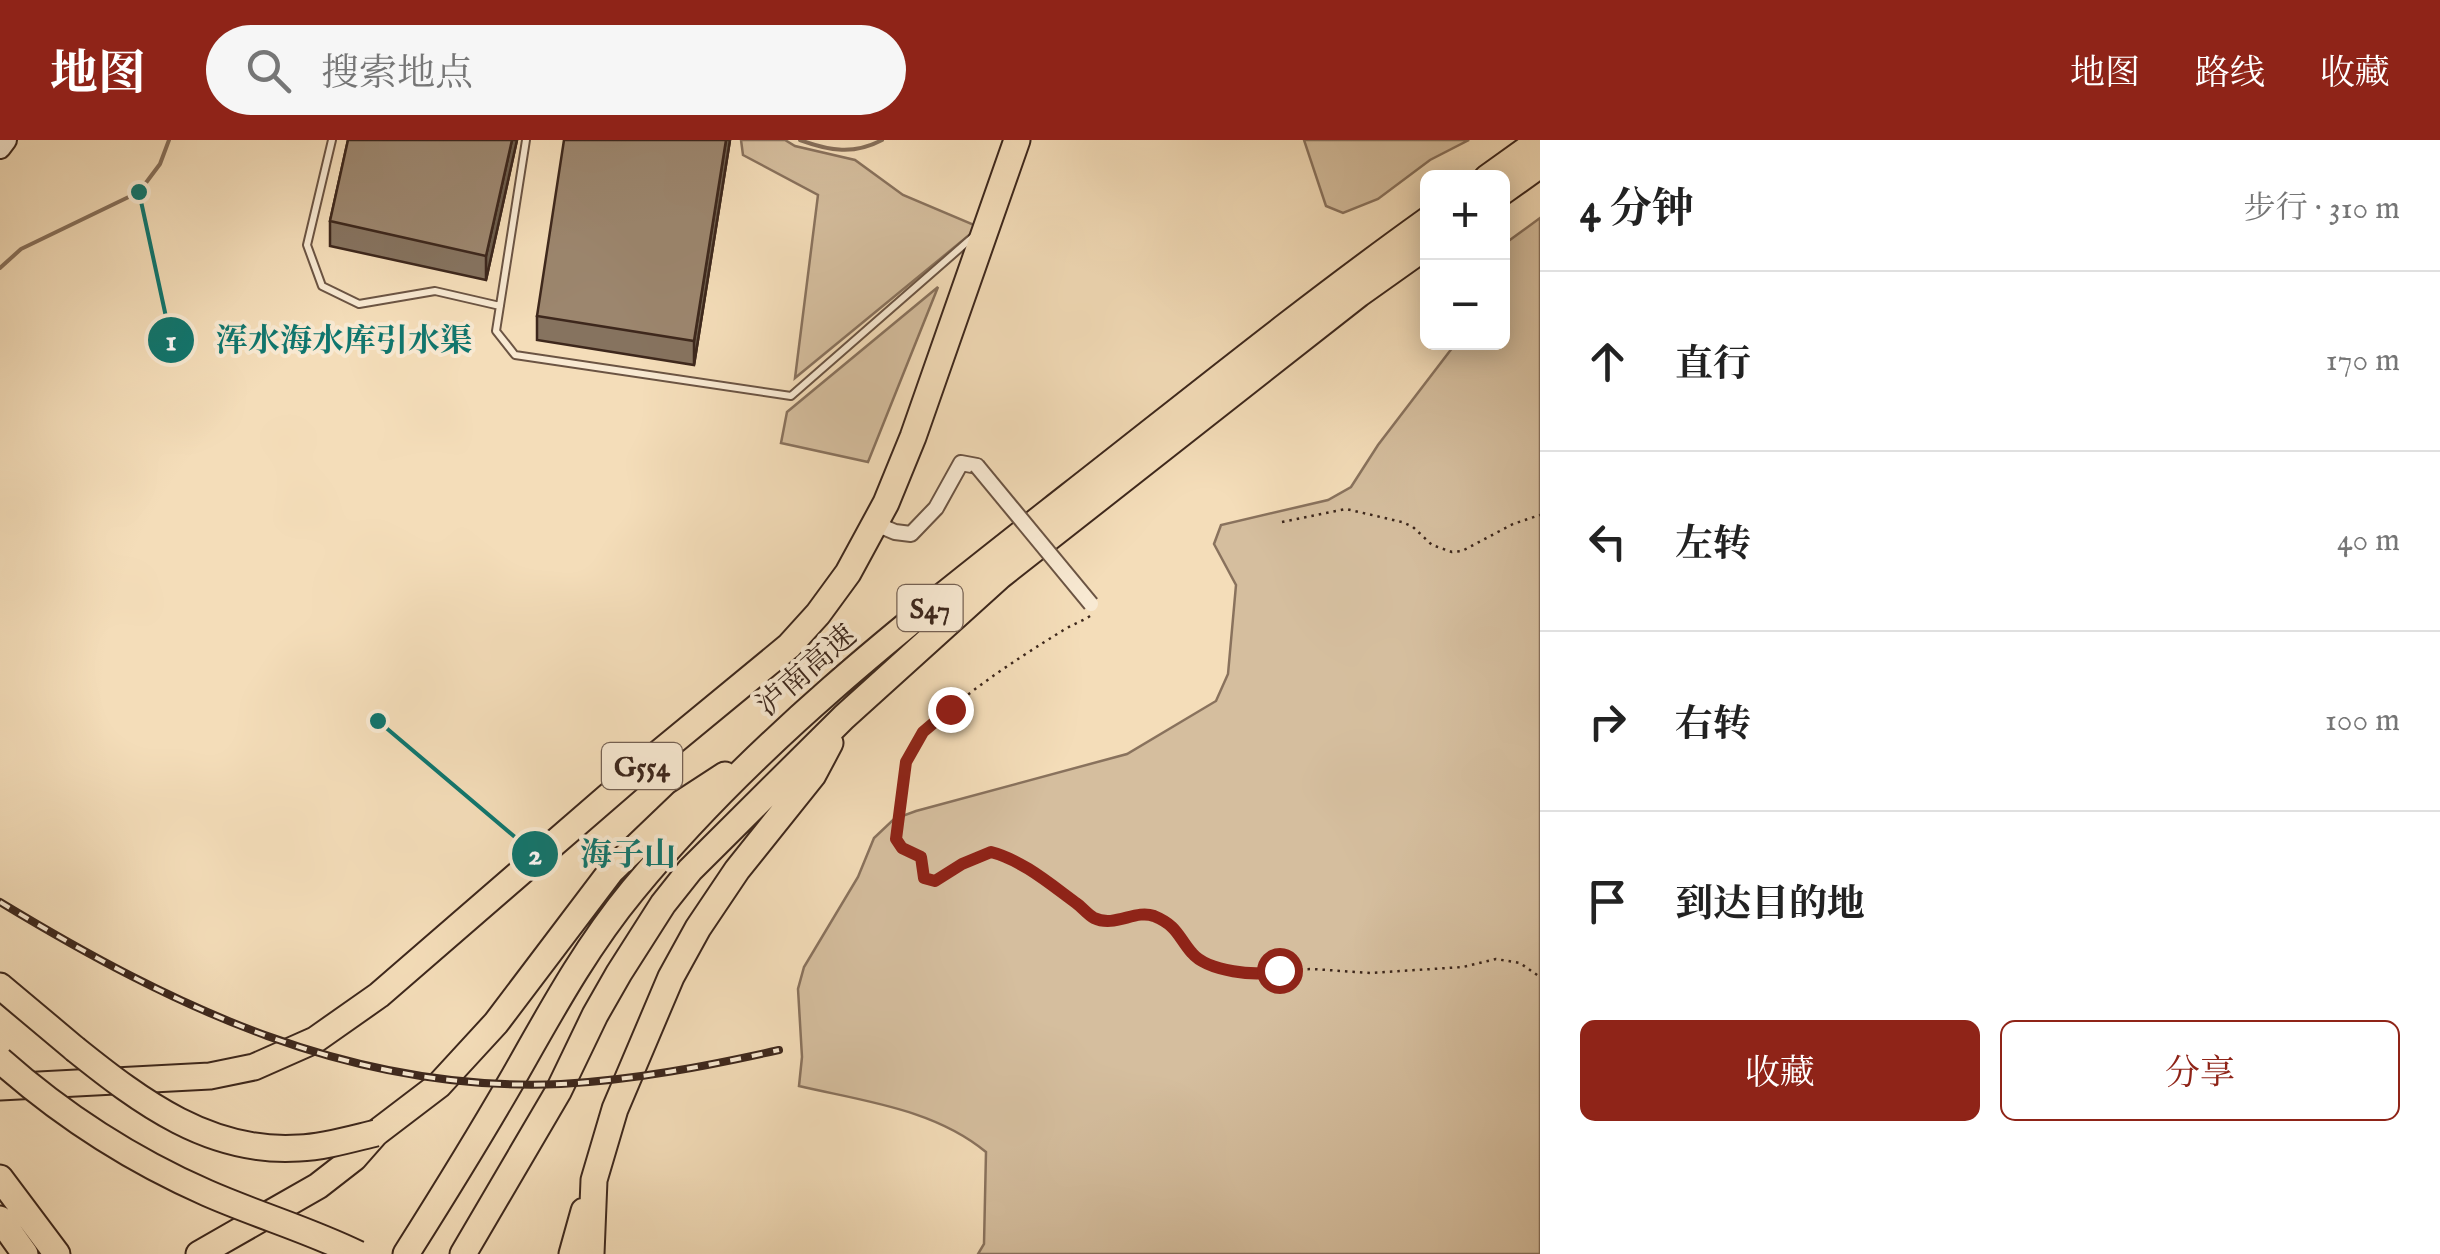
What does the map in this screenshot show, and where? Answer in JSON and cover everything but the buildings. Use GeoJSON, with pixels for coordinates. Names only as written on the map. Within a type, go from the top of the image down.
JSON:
{"type":"FeatureCollection","features":[{"type":"Feature","properties":{"kind":"highway","name":"G554"},"geometry":{"type":"LineString","coordinates":[[0,1087],[229,1073],[283,1056],[335,1028],[379,995],[641,768],[789,646],[834,594],[876,524],[913,437],[1016,140]]}},
{"type":"Feature","properties":{"kind":"highway"},"geometry":{"type":"LineString","coordinates":[[1498,170],[1540,140]]}},
{"type":"Feature","properties":{"kind":"highway"},"geometry":{"type":"LineString","coordinates":[[1510,186],[1540,165]]}},
{"type":"Feature","properties":{"kind":"highway","name":"泸南高速"},"geometry":{"type":"LineString","coordinates":[[406,1254],[607,923],[674,842],[759,754],[987,560],[1347,278],[1420,226]]}},
{"type":"Feature","properties":{"kind":"highway","name":"泸南高速"},"geometry":{"type":"LineString","coordinates":[[463,1254],[558,1092],[595,1014],[663,904],[690,870],[844,717],[1000,576],[1359,294],[1420,251]]}},
{"type":"Feature","properties":{"kind":"highway"},"geometry":{"type":"LineString","coordinates":[[572,1254],[614,1109],[671,978],[698,928],[737,870],[813,775],[844,717]]}},
{"type":"Feature","properties":{"kind":"highway"},"geometry":{"type":"LineString","coordinates":[[199,1254],[318,1186],[354,1158],[376,1133],[440,1085],[496,1023],[611,871],[682,803],[759,754]]}},
{"type":"Feature","properties":{"kind":"highway"},"geometry":{"type":"LineString","coordinates":[[0,986],[132,1095],[186,1126],[222,1139],[268,1147],[302,1148],[376,1133]]}},
{"type":"Feature","properties":{"kind":"highway"},"geometry":{"type":"LineString","coordinates":[[0,1060],[58,1107],[134,1156],[208,1193],[358,1254]]}},
{"type":"Feature","properties":{"kind":"highway"},"geometry":{"type":"LineString","coordinates":[[0,1178],[56,1254]]}},
{"type":"Feature","properties":{"kind":"highway"},"geometry":{"type":"LineString","coordinates":[[591,1254],[594,1180]]}},
{"type":"Feature","properties":{"kind":"highway"},"geometry":{"type":"LineString","coordinates":[[0,1219],[25,1254]]}},
{"type":"Feature","properties":{"kind":"main road"},"geometry":{"type":"LineString","coordinates":[[0,148],[6,140]]}},
{"type":"Feature","properties":{"kind":"street"},"geometry":{"type":"LineString","coordinates":[[876,524],[911,534],[936,508],[961,463],[976,466],[1091,604]]}},
{"type":"Feature","properties":{"kind":"lane"},"geometry":{"type":"LineString","coordinates":[[332,140],[307,245],[322,286],[358,304],[434,291],[500,306]]}},
{"type":"Feature","properties":{"kind":"lane"},"geometry":{"type":"LineString","coordinates":[[526,140],[496,331],[515,355],[791,396],[986,225]]}},
{"type":"Feature","properties":{"kind":"path"},"geometry":{"type":"LineString","coordinates":[[1282,522],[1346,509],[1402,522],[1432,545],[1452,552],[1462,551],[1540,514]]}},
{"type":"Feature","properties":{"kind":"path"},"geometry":{"type":"LineString","coordinates":[[1091,604],[1090,616],[1066,628],[950,709],[923,732],[910,751],[896,839],[902,848],[921,857],[924,878],[935,881],[981,854],[1002,854],[1030,869],[1094,918],[1120,921],[1140,914],[1152,915],[1181,934],[1192,953],[1234,971],[1268,974],[1312,969],[1370,973],[1463,967],[1496,959],[1520,963],[1540,976]]}},
{"type":"Feature","properties":{"kind":"shaded area"},"geometry":{"type":"Polygon","coordinates":[[[741,140],[785,140],[795,146],[855,160],[903,195],[979,227],[795,378],[818,195],[743,155],[741,140]]]}},
{"type":"Feature","properties":{"kind":"shaded area"},"geometry":{"type":"Polygon","coordinates":[[[1304,140],[1469,140],[1430,160],[1378,199],[1343,213],[1326,206],[1304,140]]]}},
{"type":"Feature","properties":{"kind":"shaded area"},"geometry":{"type":"Polygon","coordinates":[[[1540,218],[1540,1254],[978,1254],[984,1244],[986,1152],[966,1137],[921,1116],[799,1086],[802,1057],[798,989],[804,967],[858,877],[874,838],[894,819],[1127,754],[1216,701],[1228,674],[1236,585],[1214,544],[1221,525],[1328,500],[1351,487],[1451,350],[1510,350],[1510,240],[1540,218]]]}},
{"type":"Feature","properties":{"kind":"shaded area"},"geometry":{"type":"Polygon","coordinates":[[[938,287],[868,462],[781,443],[787,412],[938,287]]]}},
{"type":"Feature","properties":{"kind":"waterway"},"geometry":{"type":"LineString","coordinates":[[0,268],[21,249],[139,192],[160,164],[169,140]]}},
{"type":"Feature","properties":{"kind":"waterway"},"geometry":{"type":"LineString","coordinates":[[800,140],[842,150],[882,140]]}},
{"type":"Feature","properties":{"kind":"railway"},"geometry":{"type":"LineString","coordinates":[[0,902],[66,941],[199,1009],[338,1058],[410,1074],[484,1083],[561,1084],[671,1071],[779,1050]]}},
{"type":"Feature","properties":{"kind":"place","name":"浑水海水库引水渠"},"geometry":{"type":"Point","coordinates":[139,192]}},
{"type":"Feature","properties":{"kind":"place","name":"海子山"},"geometry":{"type":"Point","coordinates":[378,721]}},
{"type":"Feature","properties":{"kind":"route"},"geometry":{"type":"LineString","coordinates":[[950,709],[923,732],[906,762],[896,839],[902,848],[921,857],[924,878],[935,881],[981,854],[1002,854],[1030,869],[1094,918],[1120,921],[1140,914],[1152,915],[1181,934],[1192,953],[1213,965],[1256,974],[1279,970]]}}]}
